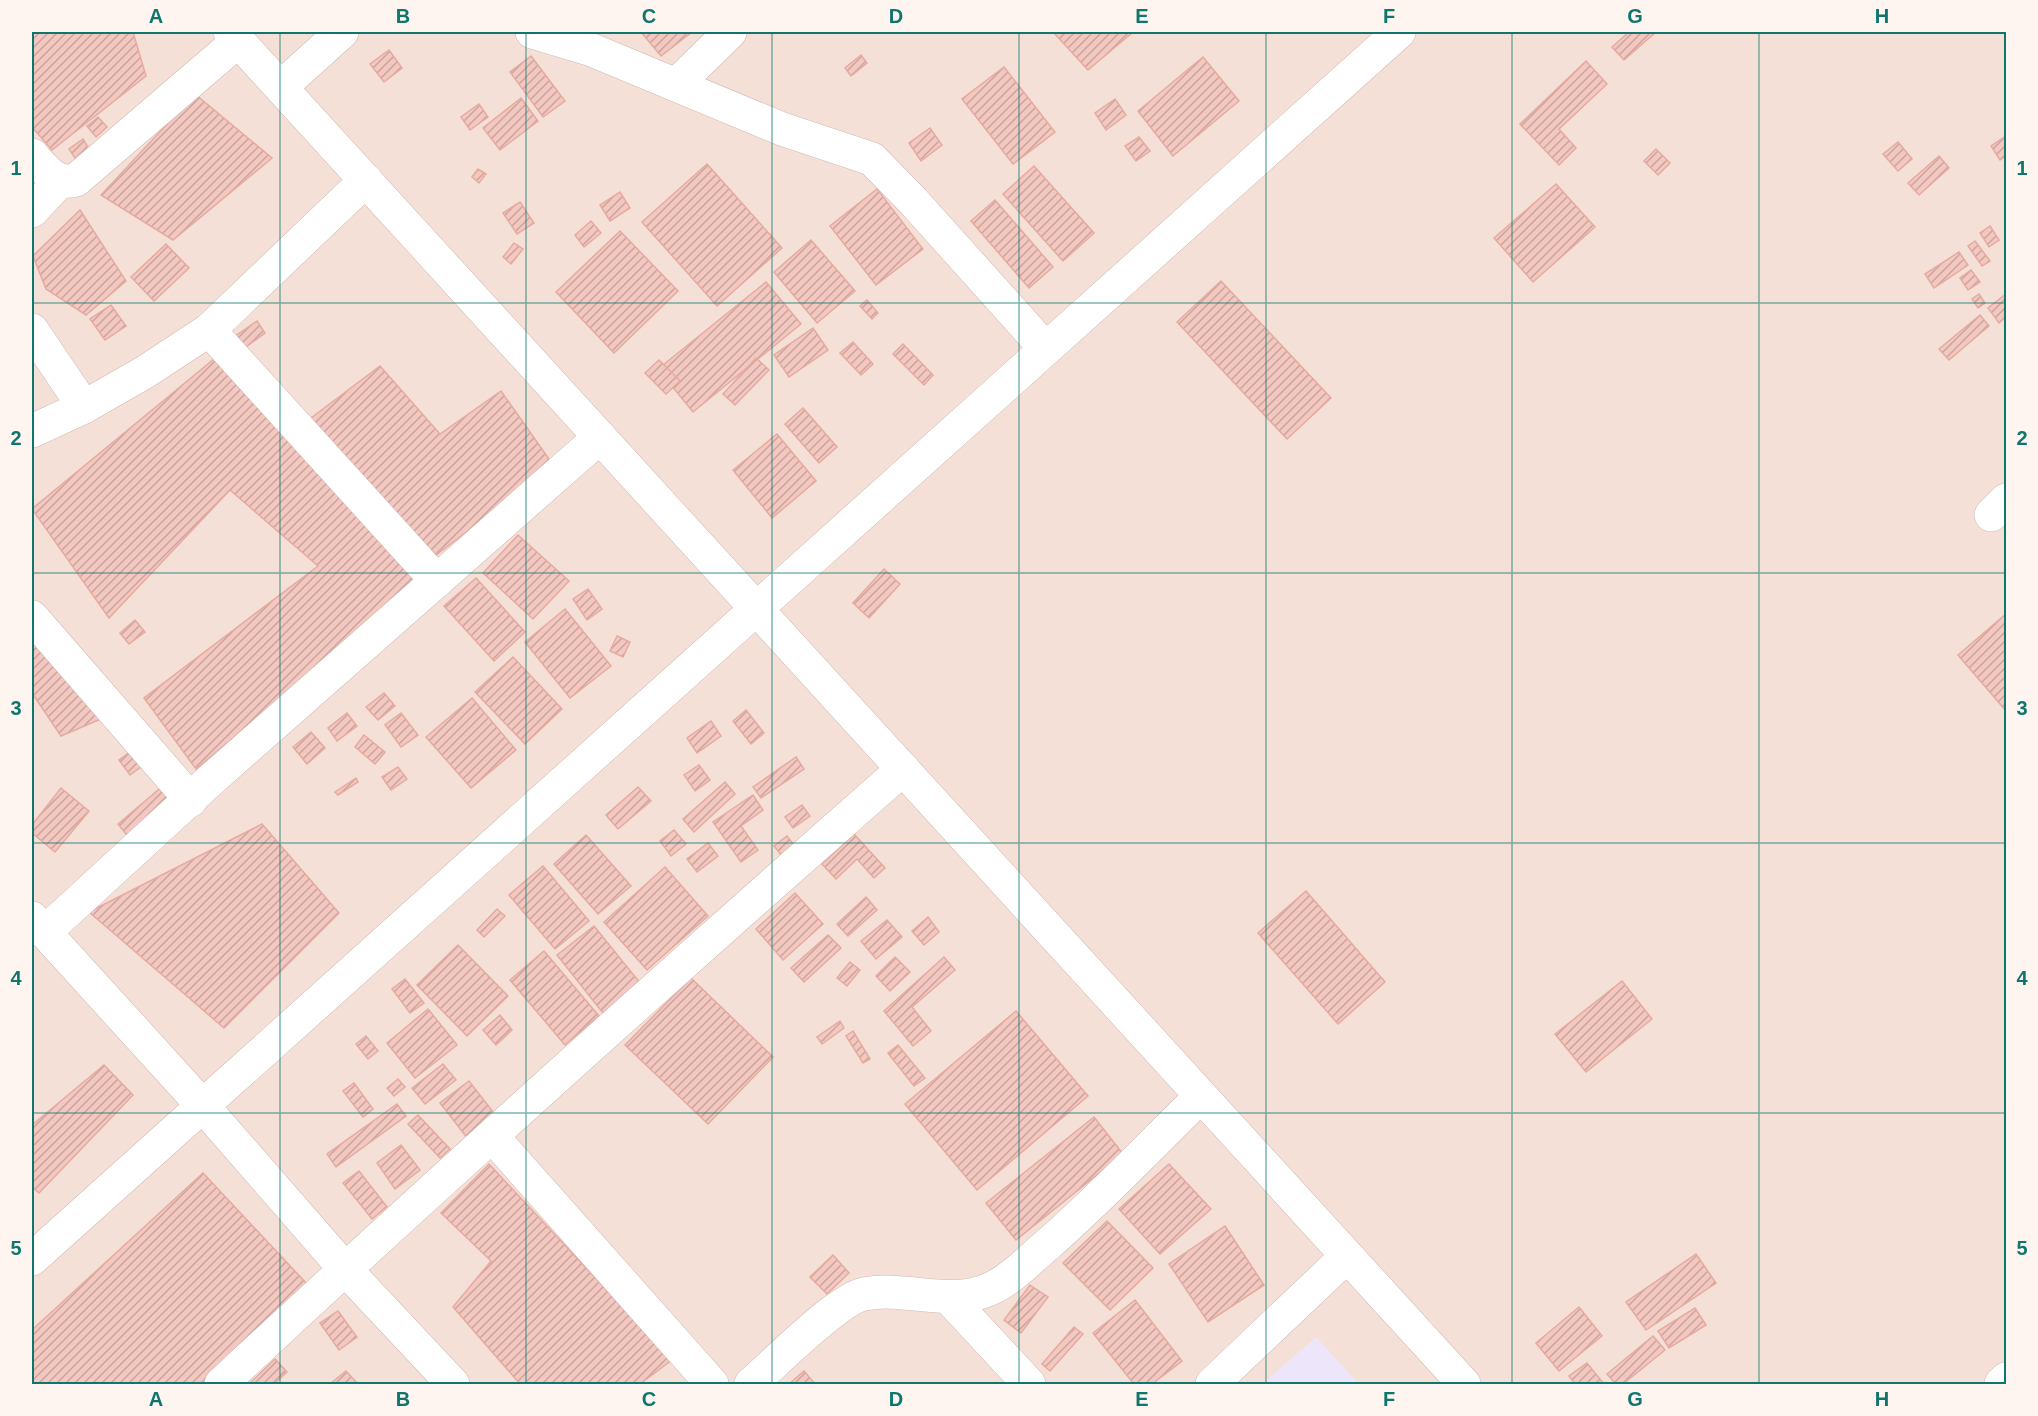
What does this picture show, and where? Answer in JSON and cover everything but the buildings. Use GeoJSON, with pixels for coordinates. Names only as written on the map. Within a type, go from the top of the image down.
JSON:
{"type":"FeatureCollection","features":[{"type":"Feature","properties":{"kind":"street"},"geometry":{"type":"LineString","coordinates":[[281,87],[342,32]]}},
{"type":"Feature","properties":{"kind":"street"},"geometry":{"type":"LineString","coordinates":[[532,32],[592,50],[782,129],[872,159],[1046,348]]}},
{"type":"Feature","properties":{"kind":"street"},"geometry":{"type":"LineString","coordinates":[[677,84],[730,32]]}},
{"type":"Feature","properties":{"kind":"street"},"geometry":{"type":"LineString","coordinates":[[37,1243],[202,1105],[1398,32]]}},
{"type":"Feature","properties":{"kind":"street"},"geometry":{"type":"LineString","coordinates":[[32,155],[52,177],[60,181],[76,180],[234,36],[1464,1384]]}},
{"type":"Feature","properties":{"kind":"street"},"geometry":{"type":"LineString","coordinates":[[32,431],[84,407],[146,372],[209,330],[366,180]]}},
{"type":"Feature","properties":{"kind":"street"},"geometry":{"type":"LineString","coordinates":[[32,211],[60,181]]}},
{"type":"Feature","properties":{"kind":"street"},"geometry":{"type":"LineString","coordinates":[[32,330],[84,407]]}},
{"type":"Feature","properties":{"kind":"street"},"geometry":{"type":"LineString","coordinates":[[209,330],[437,581]]}},
{"type":"Feature","properties":{"kind":"street"},"geometry":{"type":"LineString","coordinates":[[453,1384],[345,1269],[202,1105],[38,925],[190,800],[600,437]]}},
{"type":"Feature","properties":{"kind":"street"},"geometry":{"type":"LineString","coordinates":[[32,617],[190,800]]}},
{"type":"Feature","properties":{"kind":"street"},"geometry":{"type":"LineString","coordinates":[[221,1384],[742,910],[903,770]]}},
{"type":"Feature","properties":{"kind":"street"},"geometry":{"type":"LineString","coordinates":[[752,1384],[835,1309],[862,1294],[904,1292],[949,1298],[989,1290],[1010,1278],[1064,1230],[1201,1096]]}},
{"type":"Feature","properties":{"kind":"street"},"geometry":{"type":"LineString","coordinates":[[492,1136],[712,1384]]}},
{"type":"Feature","properties":{"kind":"street"},"geometry":{"type":"LineString","coordinates":[[1212,1384],[1347,1256]]}},
{"type":"Feature","properties":{"kind":"street"},"geometry":{"type":"LineString","coordinates":[[949,1298],[1029,1384]]}},
{"type":"Feature","properties":{"kind":"street"},"geometry":{"type":"LineString","coordinates":[[2001,1384],[2007,1379]]}},
{"type":"Feature","properties":{"kind":"shaded area"},"geometry":{"type":"Polygon","coordinates":[[[32,32],[2006,32],[2006,1384],[32,1384],[32,32]]]}},
{"type":"Feature","properties":{"kind":"shaded area"},"geometry":{"type":"Polygon","coordinates":[[[1316,1337],[1359,1384],[1262,1384],[1316,1337]]]}}]}
